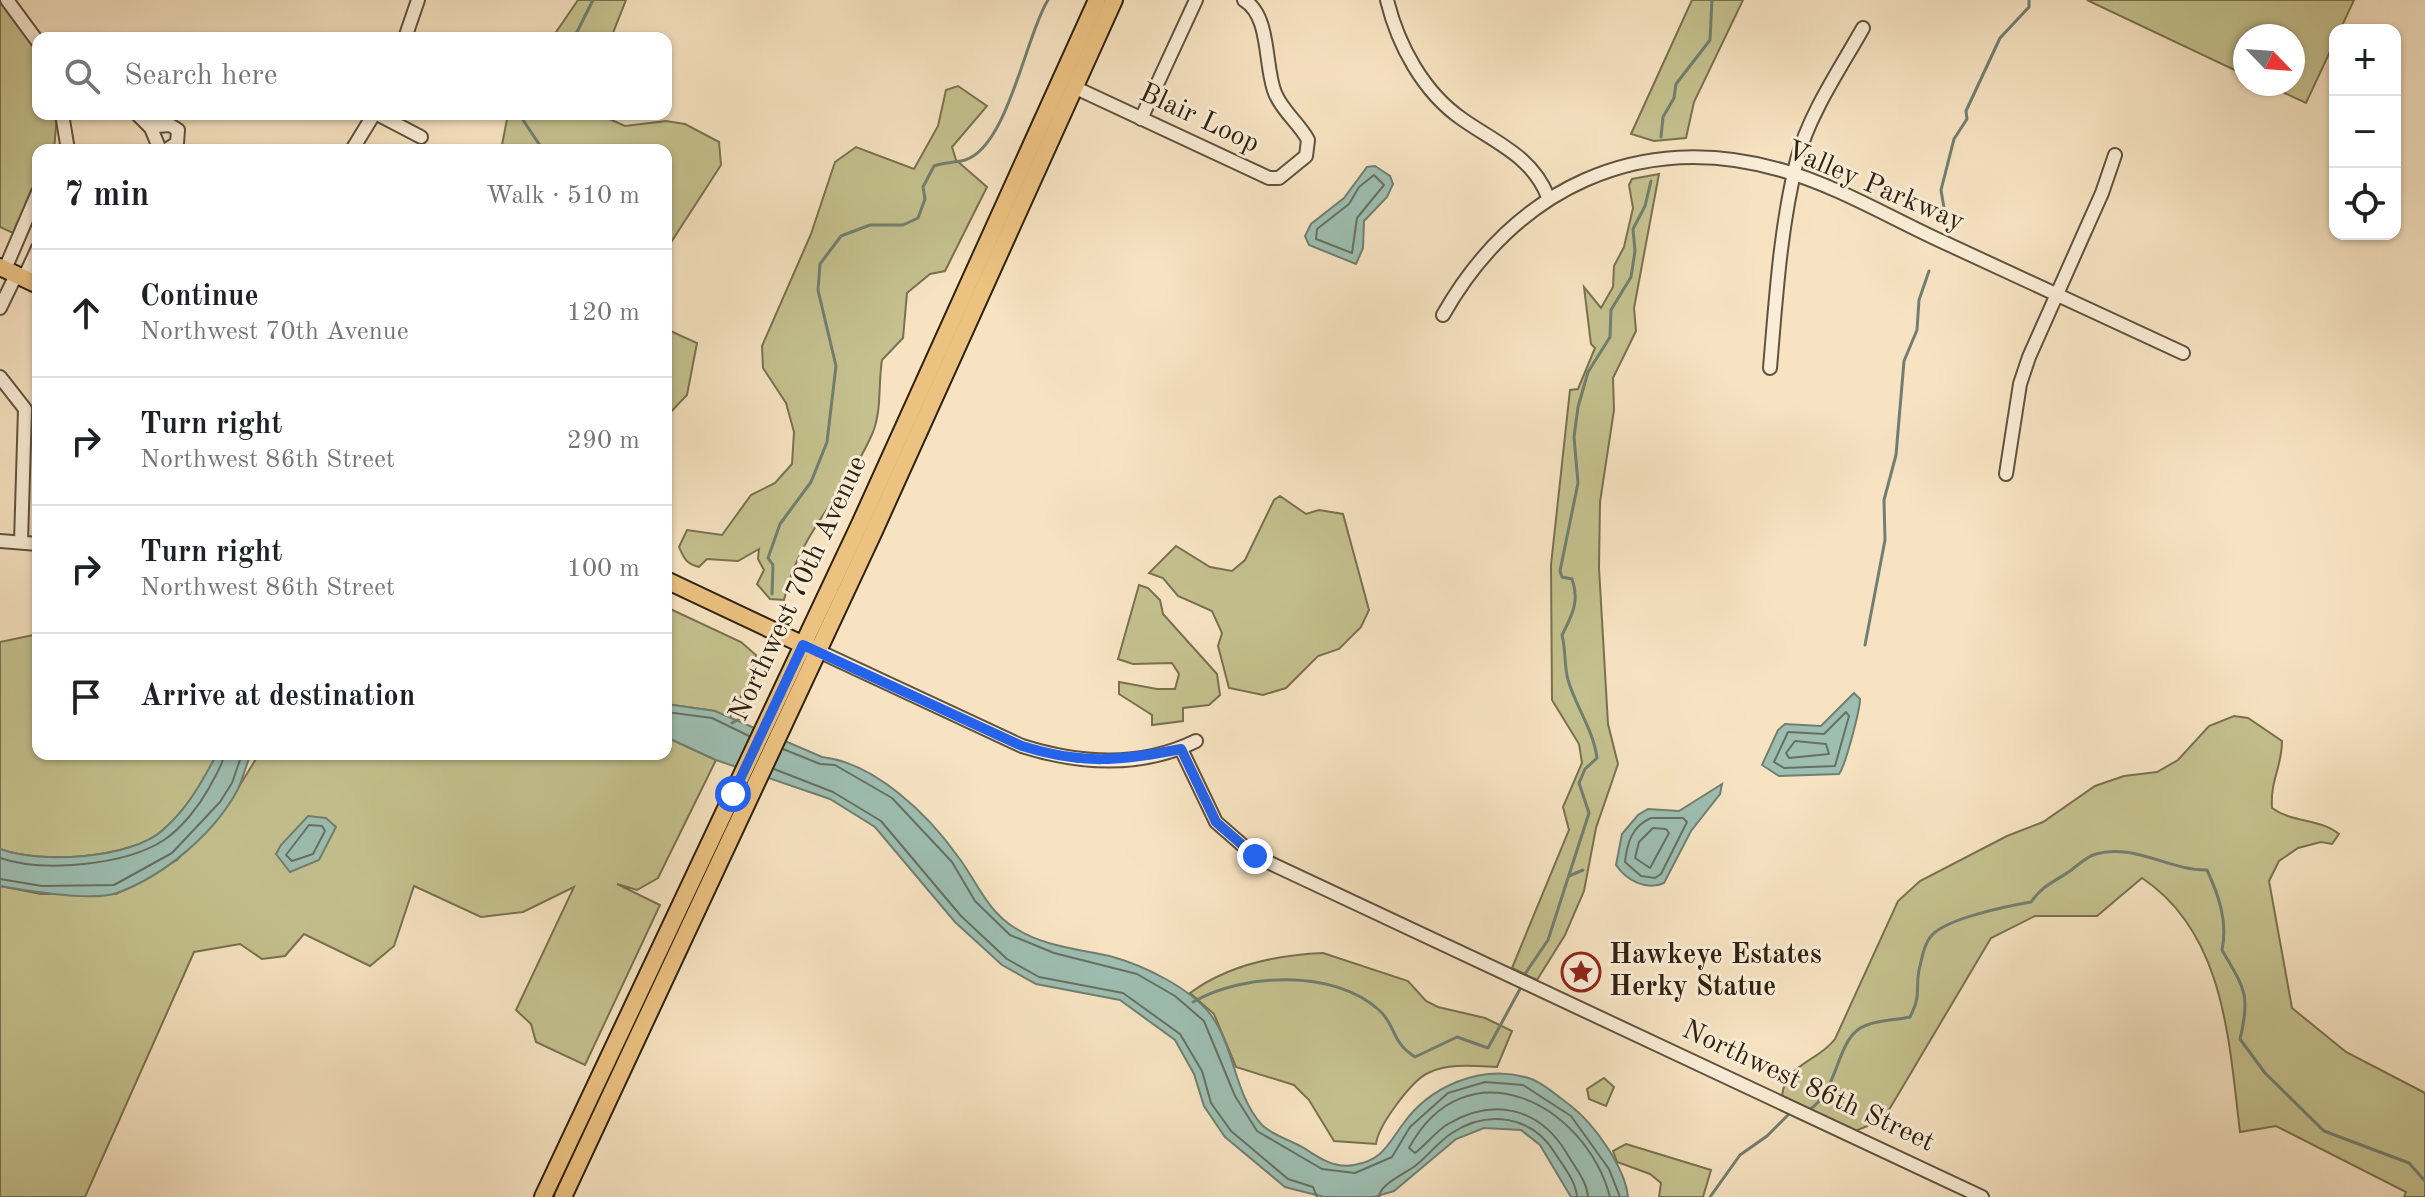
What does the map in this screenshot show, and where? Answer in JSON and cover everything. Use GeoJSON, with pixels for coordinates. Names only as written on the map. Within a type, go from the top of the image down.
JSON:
{"type":"FeatureCollection","features":[{"type":"Feature","properties":{"kind":"main road","name":"Northwest 70th Avenue"},"geometry":{"type":"LineString","coordinates":[[563,1197],[781,709],[810,648],[874,531],[1097,0]]}},
{"type":"Feature","properties":{"kind":"main road","name":"Northwest 70th Avenue"},"geometry":{"type":"LineString","coordinates":[[988,258],[1076,88],[1114,0]]}},
{"type":"Feature","properties":{"kind":"main road"},"geometry":{"type":"LineString","coordinates":[[672,583],[810,648]]}},
{"type":"Feature","properties":{"kind":"main road","name":"Northwest 70th Avenue"},"geometry":{"type":"LineString","coordinates":[[543,1197],[740,798]]}},
{"type":"Feature","properties":{"kind":"street"},"geometry":{"type":"LineString","coordinates":[[7,0],[32,34]]}},
{"type":"Feature","properties":{"kind":"street"},"geometry":{"type":"LineString","coordinates":[[407,32],[418,0]]}},
{"type":"Feature","properties":{"kind":"street"},"geometry":{"type":"LineString","coordinates":[[1141,119],[1196,0]]}},
{"type":"Feature","properties":{"kind":"street"},"geometry":{"type":"LineString","coordinates":[[1387,0],[1393,26],[1429,86],[1461,118],[1517,154],[1535,171],[1548,197]]}},
{"type":"Feature","properties":{"kind":"street","name":"Blair Loop"},"geometry":{"type":"LineString","coordinates":[[1076,88],[1269,178],[1279,178],[1300,163],[1308,150],[1308,140],[1274,91],[1253,2]]}},
{"type":"Feature","properties":{"kind":"street"},"geometry":{"type":"LineString","coordinates":[[1770,368],[1780,245],[1795,175],[1805,140],[1863,28]]}},
{"type":"Feature","properties":{"kind":"street"},"geometry":{"type":"LineString","coordinates":[[145,120],[157,126],[170,125],[178,130],[175,144]]}},
{"type":"Feature","properties":{"kind":"street"},"geometry":{"type":"LineString","coordinates":[[356,144],[372,120]]}},
{"type":"Feature","properties":{"kind":"street"},"geometry":{"type":"LineString","coordinates":[[388,120],[421,137]]}},
{"type":"Feature","properties":{"kind":"street"},"geometry":{"type":"LineString","coordinates":[[58,144],[62,121]]}},
{"type":"Feature","properties":{"kind":"street"},"geometry":{"type":"LineString","coordinates":[[62,121],[67,144]]}},
{"type":"Feature","properties":{"kind":"street"},"geometry":{"type":"LineString","coordinates":[[148,122],[160,144]]}},
{"type":"Feature","properties":{"kind":"street"},"geometry":{"type":"LineString","coordinates":[[2006,474],[2020,384],[2115,155]]}},
{"type":"Feature","properties":{"kind":"street","name":"Valley Parkway"},"geometry":{"type":"LineString","coordinates":[[1443,315],[1480,257],[1503,233],[1548,197],[1619,166],[1671,157],[1729,159],[1795,175],[2183,353]]}},
{"type":"Feature","properties":{"kind":"street"},"geometry":{"type":"LineString","coordinates":[[0,308],[16,275],[32,215]]}},
{"type":"Feature","properties":{"kind":"street"},"geometry":{"type":"LineString","coordinates":[[16,275],[32,255]]}},
{"type":"Feature","properties":{"kind":"street"},"geometry":{"type":"LineString","coordinates":[[0,377],[25,409],[21,542]]}},
{"type":"Feature","properties":{"kind":"street"},"geometry":{"type":"LineString","coordinates":[[0,541],[32,543]]}},
{"type":"Feature","properties":{"kind":"street"},"geometry":{"type":"LineString","coordinates":[[810,648],[1022,746],[1055,757],[1108,761],[1181,749],[1196,741]]}},
{"type":"Feature","properties":{"kind":"street","name":"Northwest 86th Street"},"geometry":{"type":"LineString","coordinates":[[1181,749],[1216,822],[1255,856],[1982,1197]]}},
{"type":"Feature","properties":{"kind":"shaded area"},"geometry":{"type":"Polygon","coordinates":[[[0,0],[32,41],[32,120],[56,120],[54,144],[32,144],[32,198],[15,234],[0,227],[0,0]]]}},
{"type":"Feature","properties":{"kind":"shaded area"},"geometry":{"type":"Polygon","coordinates":[[[578,0],[626,0],[613,32],[556,32],[578,0]]]}},
{"type":"Feature","properties":{"kind":"shaded area"},"geometry":{"type":"Polygon","coordinates":[[[1692,0],[1743,0],[1694,102],[1686,138],[1654,141],[1631,134],[1692,0]]]}},
{"type":"Feature","properties":{"kind":"shaded area"},"geometry":{"type":"Polygon","coordinates":[[[2087,0],[2354,0],[2343,24],[2329,24],[2329,54],[2306,103],[2291,96],[2305,96],[2305,24],[2233,24],[2233,69],[2087,0]]]}},
{"type":"Feature","properties":{"kind":"shaded area"},"geometry":{"type":"Polygon","coordinates":[[[958,86],[987,106],[952,147],[956,160],[987,187],[945,271],[930,274],[907,293],[903,338],[882,360],[878,414],[873,432],[801,553],[784,600],[770,599],[757,584],[764,570],[758,559],[759,549],[738,561],[707,559],[699,567],[691,564],[679,547],[687,530],[722,535],[751,495],[775,483],[792,464],[794,432],[786,403],[763,368],[762,346],[811,234],[835,162],[856,147],[914,169],[938,126],[946,90],[958,86]]]}},
{"type":"Feature","properties":{"kind":"shaded area"},"geometry":{"type":"Polygon","coordinates":[[[507,120],[612,120],[625,126],[666,121],[685,124],[719,142],[721,165],[672,241],[672,144],[502,144],[507,120]]]}},
{"type":"Feature","properties":{"kind":"shaded area"},"geometry":{"type":"Polygon","coordinates":[[[1659,174],[1634,308],[1636,331],[1613,378],[1614,410],[1600,502],[1599,568],[1608,724],[1618,764],[1596,828],[1584,891],[1565,935],[1537,980],[1512,968],[1569,830],[1563,807],[1582,763],[1579,744],[1552,700],[1551,565],[1570,390],[1578,389],[1595,348],[1591,344],[1584,287],[1601,308],[1613,287],[1614,266],[1624,247],[1633,208],[1629,185],[1632,179],[1659,174]]]}},
{"type":"Feature","properties":{"kind":"shaded area"},"geometry":{"type":"Polygon","coordinates":[[[672,332],[697,343],[687,395],[672,411],[672,332]]]}},
{"type":"Feature","properties":{"kind":"shaded area"},"geometry":{"type":"Polygon","coordinates":[[[1280,496],[1306,514],[1319,510],[1343,514],[1369,610],[1361,627],[1339,649],[1318,656],[1286,688],[1263,695],[1229,688],[1218,646],[1222,633],[1212,611],[1178,596],[1163,578],[1149,573],[1176,546],[1210,567],[1232,571],[1245,560],[1274,500],[1280,496]]]}},
{"type":"Feature","properties":{"kind":"shaded area"},"geometry":{"type":"Polygon","coordinates":[[[1139,585],[1148,588],[1160,600],[1163,614],[1217,674],[1220,695],[1209,705],[1183,708],[1183,721],[1152,725],[1152,715],[1119,694],[1119,682],[1175,689],[1179,674],[1172,663],[1133,664],[1118,659],[1139,585]]]}},
{"type":"Feature","properties":{"kind":"shaded area"},"geometry":{"type":"Polygon","coordinates":[[[672,610],[741,642],[756,655],[751,678],[729,719],[715,711],[672,705],[672,610]]]}},
{"type":"Feature","properties":{"kind":"shaded area"},"geometry":{"type":"Polygon","coordinates":[[[32,635],[32,760],[214,760],[200,785],[172,822],[148,840],[108,853],[61,857],[17,854],[0,849],[0,642],[32,635]]]}},
{"type":"Feature","properties":{"kind":"shaded area"},"geometry":{"type":"Polygon","coordinates":[[[2234,716],[2248,718],[2282,741],[2272,808],[2288,816],[2323,825],[2339,834],[2332,844],[2321,842],[2298,848],[2279,861],[2269,881],[2292,1008],[2346,1052],[2425,1093],[2425,1197],[2404,1197],[2406,1192],[2276,1126],[2240,1132],[2226,1027],[2207,959],[2191,928],[2170,901],[2142,878],[2097,916],[2035,916],[1991,938],[1883,1120],[1855,1131],[1782,1096],[1789,1077],[1835,1039],[1898,901],[1920,881],[2007,836],[2043,822],[2095,786],[2124,776],[2157,772],[2178,760],[2209,726],[2234,716]]]}},
{"type":"Feature","properties":{"kind":"shaded area"},"geometry":{"type":"Polygon","coordinates":[[[672,740],[716,760],[658,878],[637,890],[617,884],[660,905],[585,1065],[536,1042],[531,1024],[516,1010],[574,887],[523,912],[481,917],[414,886],[394,946],[370,966],[304,934],[285,956],[262,959],[240,944],[194,952],[85,1197],[0,1197],[0,886],[41,894],[116,894],[177,860],[227,806],[255,760],[672,760],[672,740]]]}},
{"type":"Feature","properties":{"kind":"shaded area"},"geometry":{"type":"Polygon","coordinates":[[[1323,953],[1408,981],[1426,1001],[1438,1007],[1485,1018],[1512,1031],[1497,1067],[1453,1066],[1428,1073],[1396,1105],[1376,1144],[1334,1141],[1309,1100],[1294,1085],[1236,1067],[1214,1014],[1190,993],[1220,975],[1254,963],[1323,953]]]}},
{"type":"Feature","properties":{"kind":"shaded area"},"geometry":{"type":"Polygon","coordinates":[[[1604,1078],[1614,1087],[1606,1106],[1589,1099],[1587,1089],[1604,1078]]]}},
{"type":"Feature","properties":{"kind":"shaded area"},"geometry":{"type":"Polygon","coordinates":[[[1626,1144],[1711,1170],[1703,1197],[1659,1197],[1661,1183],[1650,1174],[1617,1162],[1613,1151],[1626,1144]]]}},
{"type":"Feature","properties":{"kind":"water"},"geometry":{"type":"Polygon","coordinates":[[[1375,166],[1390,176],[1393,184],[1387,197],[1364,221],[1363,248],[1356,264],[1309,245],[1305,236],[1311,224],[1344,198],[1367,167],[1375,166]]]}},
{"type":"Feature","properties":{"kind":"water"},"geometry":{"type":"Polygon","coordinates":[[[1854,693],[1860,699],[1859,705],[1839,774],[1779,776],[1762,765],[1778,730],[1785,724],[1821,726],[1854,693]]]}},
{"type":"Feature","properties":{"kind":"water"},"geometry":{"type":"Polygon","coordinates":[[[672,705],[715,711],[822,757],[842,761],[880,780],[932,824],[990,905],[1015,928],[1050,943],[1113,957],[1153,972],[1202,1005],[1219,1028],[1246,1099],[1262,1125],[1321,1159],[1347,1166],[1364,1163],[1384,1150],[1414,1111],[1442,1089],[1474,1077],[1508,1074],[1537,1082],[1580,1114],[1615,1160],[1628,1197],[1571,1197],[1540,1145],[1521,1130],[1484,1128],[1456,1139],[1394,1191],[1374,1197],[1324,1197],[1285,1187],[1225,1137],[1204,1106],[1194,1074],[1175,1040],[1120,1000],[1036,984],[1002,965],[955,922],[875,827],[830,799],[716,760],[672,740],[672,705]]]}},
{"type":"Feature","properties":{"kind":"water"},"geometry":{"type":"Polygon","coordinates":[[[214,760],[249,760],[238,789],[202,837],[170,864],[135,885],[117,893],[92,896],[59,895],[0,886],[0,849],[17,854],[61,857],[108,853],[130,847],[163,830],[180,813],[214,760]]]}},
{"type":"Feature","properties":{"kind":"water"},"geometry":{"type":"Polygon","coordinates":[[[1722,784],[1720,794],[1691,831],[1664,883],[1644,885],[1620,870],[1616,865],[1622,834],[1638,815],[1648,809],[1679,811],[1722,784]]]}},
{"type":"Feature","properties":{"kind":"water"},"geometry":{"type":"Polygon","coordinates":[[[308,816],[326,818],[336,827],[319,860],[290,872],[276,854],[308,816]]]}},
{"type":"Feature","properties":{"kind":"waterway"},"geometry":{"type":"LineString","coordinates":[[577,32],[593,0]]}},
{"type":"Feature","properties":{"kind":"waterway"},"geometry":{"type":"LineString","coordinates":[[772,594],[773,565],[768,558],[780,524],[811,482],[827,442],[836,366],[818,290],[820,264],[841,236],[870,225],[903,225],[918,218],[925,199],[923,187],[934,166],[965,160],[980,151],[1004,113],[1048,0]]}},
{"type":"Feature","properties":{"kind":"waterway"},"geometry":{"type":"LineString","coordinates":[[1661,137],[1663,117],[1674,98],[1676,84],[1710,40],[1712,0]]}},
{"type":"Feature","properties":{"kind":"waterway"},"geometry":{"type":"LineString","coordinates":[[1942,222],[1945,214],[1941,190],[1954,139],[1967,119],[1966,111],[2000,38],[2029,7],[2029,0]]}},
{"type":"Feature","properties":{"kind":"waterway"},"geometry":{"type":"LineString","coordinates":[[523,120],[539,144]]}},
{"type":"Feature","properties":{"kind":"waterway"},"geometry":{"type":"LineString","coordinates":[[1525,974],[1548,940],[1589,813],[1579,783],[1585,769],[1597,758],[1567,674],[1562,635],[1572,615],[1575,594],[1572,579],[1562,577],[1560,571],[1578,483],[1574,437],[1578,407],[1588,372],[1610,337],[1611,310],[1631,277],[1635,251],[1633,229],[1645,206],[1651,181]]}},
{"type":"Feature","properties":{"kind":"waterway"},"geometry":{"type":"LineString","coordinates":[[1865,645],[1885,540],[1884,500],[1896,455],[1904,361],[1917,330],[1919,300],[1929,271]]}},
{"type":"Feature","properties":{"kind":"waterway"},"geometry":{"type":"LineString","coordinates":[[732,723],[739,719],[747,705]]}},
{"type":"Feature","properties":{"kind":"waterway"},"geometry":{"type":"LineString","coordinates":[[1809,1110],[1827,1089],[1843,1051],[1857,1031],[1872,1023],[1910,1017],[1917,997],[1922,956],[1932,935],[1964,918],[2031,902],[2044,888],[2093,855],[2124,852],[2207,870],[2221,909],[2224,929],[2222,950],[2236,974],[2245,1001],[2240,1039],[2265,1073],[2324,1131],[2409,1163],[2425,1181]]}},
{"type":"Feature","properties":{"kind":"waterway"},"geometry":{"type":"LineString","coordinates":[[1569,876],[1583,870]]}},
{"type":"Feature","properties":{"kind":"waterway"},"geometry":{"type":"LineString","coordinates":[[1193,1002],[1214,992],[1262,981],[1314,982],[1338,987],[1379,1010],[1401,1045],[1415,1057],[1457,1037],[1488,1048],[1520,989]]}},
{"type":"Feature","properties":{"kind":"waterway"},"geometry":{"type":"LineString","coordinates":[[1710,1197],[1740,1155],[1767,1136],[1790,1113]]}},
{"type":"Feature","properties":{"kind":"place","name":"Hawkeye Estates Herky Statue"},"geometry":{"type":"Point","coordinates":[1581,972]}},
{"type":"Feature","properties":{"kind":"route"},"geometry":{"type":"LineString","coordinates":[[733,794],[803,645],[1022,746],[1055,757],[1083,762],[1108,761],[1181,749],[1216,822],[1239,846],[1255,856]]}}]}
